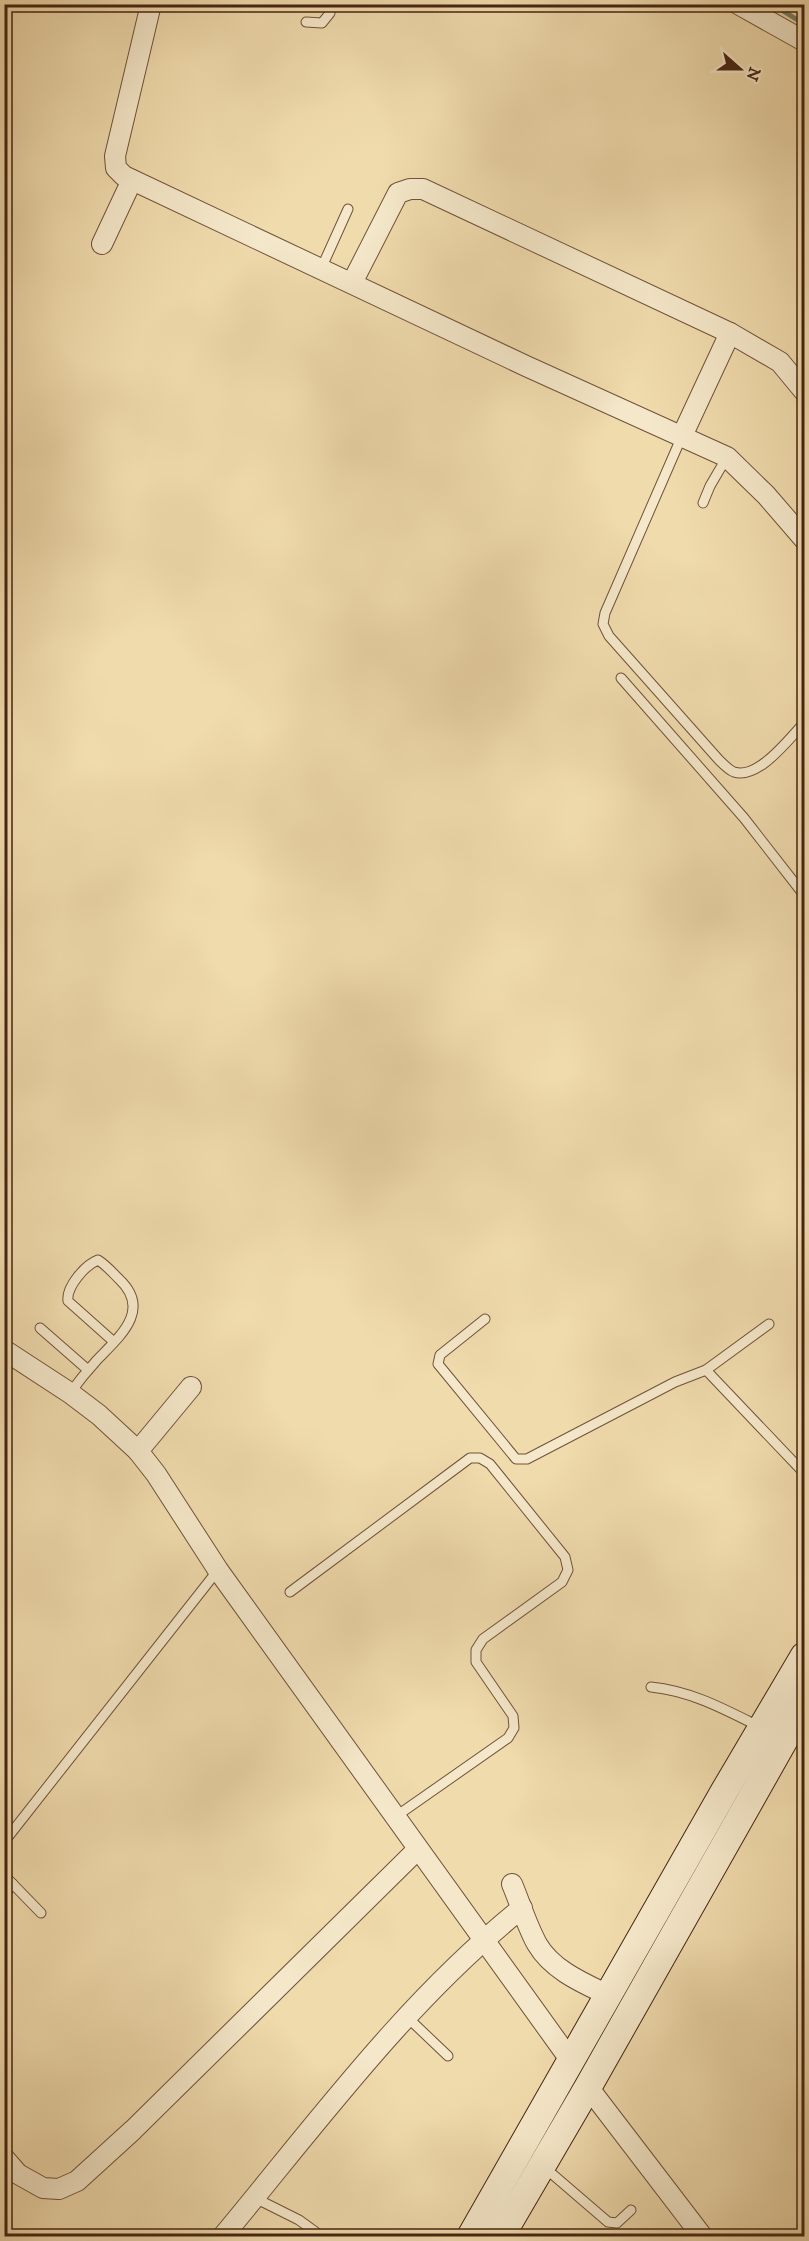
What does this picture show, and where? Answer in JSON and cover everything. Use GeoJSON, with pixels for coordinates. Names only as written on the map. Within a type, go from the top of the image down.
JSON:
{"type":"FeatureCollection","features":[{"type":"Feature","properties":{"kind":"main road"},"geometry":{"type":"LineString","coordinates":[[471,2236],[804,1656]]}},
{"type":"Feature","properties":{"kind":"main road"},"geometry":{"type":"LineString","coordinates":[[501,2236],[804,1705]]}},
{"type":"Feature","properties":{"kind":"main road"},"geometry":{"type":"LineString","coordinates":[[571,2061],[588,2087]]}},
{"type":"Feature","properties":{"kind":"street"},"geometry":{"type":"LineString","coordinates":[[152,4],[115,156],[116,168],[124,176],[526,366],[727,457],[766,495],[804,539]]}},
{"type":"Feature","properties":{"kind":"street"},"geometry":{"type":"LineString","coordinates":[[738,4],[804,41]]}},
{"type":"Feature","properties":{"kind":"street"},"geometry":{"type":"LineString","coordinates":[[102,244],[132,180]]}},
{"type":"Feature","properties":{"kind":"street"},"geometry":{"type":"LineString","coordinates":[[352,283],[398,193],[410,189],[423,189],[730,333],[780,362],[804,391]]}},
{"type":"Feature","properties":{"kind":"street"},"geometry":{"type":"LineString","coordinates":[[682,436],[730,333]]}},
{"type":"Feature","properties":{"kind":"street"},"geometry":{"type":"LineString","coordinates":[[4,1350],[70,1393],[107,1422],[138,1451],[156,1474],[218,1570],[571,2061]]}},
{"type":"Feature","properties":{"kind":"street"},"geometry":{"type":"LineString","coordinates":[[138,1451],[191,1388]]}},
{"type":"Feature","properties":{"kind":"street"},"geometry":{"type":"LineString","coordinates":[[4,2158],[18,2174],[43,2188],[59,2189],[77,2181],[133,2130],[418,1849]]}},
{"type":"Feature","properties":{"kind":"street"},"geometry":{"type":"LineString","coordinates":[[512,1884],[538,1945],[556,1966],[608,1995]]}},
{"type":"Feature","properties":{"kind":"street"},"geometry":{"type":"LineString","coordinates":[[223,2236],[406,2016],[484,1938],[522,1908]]}},
{"type":"Feature","properties":{"kind":"street"},"geometry":{"type":"LineString","coordinates":[[588,2087],[702,2236]]}},
{"type":"Feature","properties":{"kind":"lane"},"geometry":{"type":"LineString","coordinates":[[306,22],[322,22],[330,13],[331,4]]}},
{"type":"Feature","properties":{"kind":"lane"},"geometry":{"type":"LineString","coordinates":[[321,269],[348,210]]}},
{"type":"Feature","properties":{"kind":"lane"},"geometry":{"type":"LineString","coordinates":[[682,436],[605,613],[603,624],[609,636],[719,760],[732,771],[747,773],[770,759],[804,723]]}},
{"type":"Feature","properties":{"kind":"lane"},"geometry":{"type":"LineString","coordinates":[[703,503],[727,457]]}},
{"type":"Feature","properties":{"kind":"lane"},"geometry":{"type":"LineString","coordinates":[[621,678],[744,818],[804,895]]}},
{"type":"Feature","properties":{"kind":"lane"},"geometry":{"type":"LineString","coordinates":[[70,1393],[125,1331],[132,1316],[132,1297],[127,1287],[98,1260],[86,1268],[70,1288],[67,1296],[68,1301],[114,1342]]}},
{"type":"Feature","properties":{"kind":"lane"},"geometry":{"type":"LineString","coordinates":[[485,1319],[440,1355],[438,1364],[516,1459],[527,1459],[675,1382],[706,1370],[769,1324]]}},
{"type":"Feature","properties":{"kind":"lane"},"geometry":{"type":"LineString","coordinates":[[40,1328],[88,1370]]}},
{"type":"Feature","properties":{"kind":"lane"},"geometry":{"type":"LineString","coordinates":[[706,1370],[804,1473]]}},
{"type":"Feature","properties":{"kind":"lane"},"geometry":{"type":"LineString","coordinates":[[290,1592],[470,1458],[480,1458],[490,1464],[565,1557],[568,1570],[562,1582],[483,1639],[476,1650],[476,1662],[513,1716],[514,1728],[508,1738],[395,1817]]}},
{"type":"Feature","properties":{"kind":"lane"},"geometry":{"type":"LineString","coordinates":[[4,1842],[218,1570]]}},
{"type":"Feature","properties":{"kind":"lane"},"geometry":{"type":"LineString","coordinates":[[651,1687],[673,1689],[706,1700],[762,1728]]}},
{"type":"Feature","properties":{"kind":"lane"},"geometry":{"type":"LineString","coordinates":[[4,1875],[41,1913]]}},
{"type":"Feature","properties":{"kind":"lane"},"geometry":{"type":"LineString","coordinates":[[4,1894],[14,1884]]}},
{"type":"Feature","properties":{"kind":"lane"},"geometry":{"type":"LineString","coordinates":[[406,2016],[448,2056]]}},
{"type":"Feature","properties":{"kind":"lane"},"geometry":{"type":"LineString","coordinates":[[543,2165],[608,2222],[617,2223],[631,2210]]}},
{"type":"Feature","properties":{"kind":"lane"},"geometry":{"type":"LineString","coordinates":[[255,2198],[276,2207],[321,2236]]}},
{"type":"Feature","properties":{"kind":"waterway"},"geometry":{"type":"LineString","coordinates":[[772,4],[804,24]]}}]}
